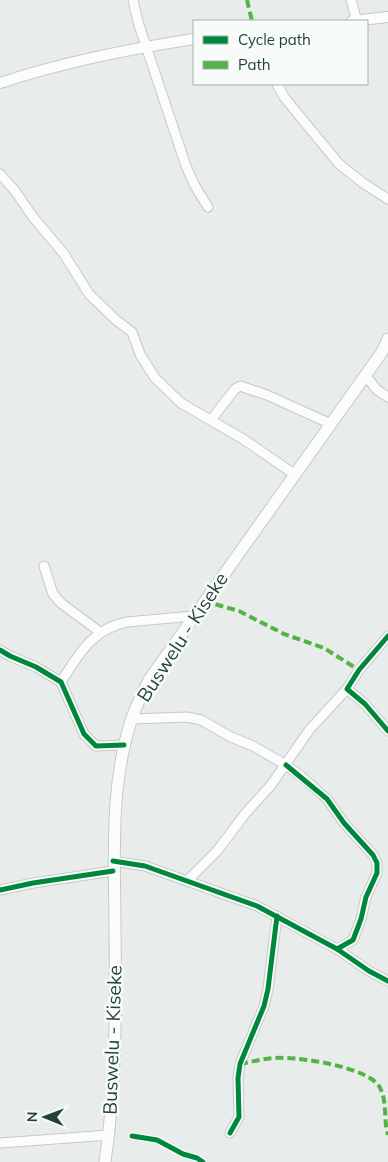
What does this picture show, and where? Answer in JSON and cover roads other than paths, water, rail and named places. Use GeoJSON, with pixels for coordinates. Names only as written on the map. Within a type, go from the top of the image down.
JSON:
{"type":"FeatureCollection","features":[{"type":"Feature","properties":{"kind":"main road","name":"Buswelu - Kiseke"},"geometry":{"type":"LineString","coordinates":[[105,1162],[109,1135],[113,1058],[115,931],[113,866],[117,782],[131,720],[149,680],[382,352],[388,339]]}},
{"type":"Feature","properties":{"kind":"street"},"geometry":{"type":"LineString","coordinates":[[133,0],[138,22],[186,166],[195,186],[208,207]]}},
{"type":"Feature","properties":{"kind":"street"},"geometry":{"type":"LineString","coordinates":[[350,0],[357,20]]}},
{"type":"Feature","properties":{"kind":"street"},"geometry":{"type":"LineString","coordinates":[[365,20],[388,17]]}},
{"type":"Feature","properties":{"kind":"street"},"geometry":{"type":"LineString","coordinates":[[0,83],[80,61],[146,46],[193,39]]}},
{"type":"Feature","properties":{"kind":"street"},"geometry":{"type":"LineString","coordinates":[[278,85],[284,97],[339,164],[363,184],[388,199]]}},
{"type":"Feature","properties":{"kind":"street"},"geometry":{"type":"LineString","coordinates":[[0,174],[64,254],[89,294],[116,320],[132,332],[140,354],[155,378],[181,403],[243,439],[294,474]]}},
{"type":"Feature","properties":{"kind":"street"},"geometry":{"type":"LineString","coordinates":[[365,375],[377,390],[388,397]]}},
{"type":"Feature","properties":{"kind":"street"},"geometry":{"type":"LineString","coordinates":[[211,420],[235,389],[240,386],[331,424]]}},
{"type":"Feature","properties":{"kind":"street"},"geometry":{"type":"LineString","coordinates":[[44,566],[52,594],[62,604],[100,632]]}},
{"type":"Feature","properties":{"kind":"street"},"geometry":{"type":"LineString","coordinates":[[61,682],[77,657],[100,632],[127,622],[194,616]]}},
{"type":"Feature","properties":{"kind":"street"},"geometry":{"type":"LineString","coordinates":[[187,881],[216,851],[271,785],[310,729],[347,689],[359,670],[388,636]]}},
{"type":"Feature","properties":{"kind":"street"},"geometry":{"type":"LineString","coordinates":[[0,650],[36,667],[61,682],[84,734],[90,742],[96,746],[124,745]]}},
{"type":"Feature","properties":{"kind":"street"},"geometry":{"type":"LineString","coordinates":[[347,689],[365,704],[388,731]]}},
{"type":"Feature","properties":{"kind":"street"},"geometry":{"type":"LineString","coordinates":[[131,720],[187,717],[200,720],[286,764],[327,799],[344,823],[373,855],[377,863],[376,873],[366,897],[361,919],[353,940],[337,949]]}},
{"type":"Feature","properties":{"kind":"street"},"geometry":{"type":"LineString","coordinates":[[0,890],[113,866],[145,866],[232,896],[277,916],[337,949],[369,971],[388,981]]}},
{"type":"Feature","properties":{"kind":"street"},"geometry":{"type":"LineString","coordinates":[[230,1133],[240,1117],[238,1078],[240,1064],[266,998],[277,916]]}},
{"type":"Feature","properties":{"kind":"street"},"geometry":{"type":"LineString","coordinates":[[0,1143],[109,1135]]}}]}
